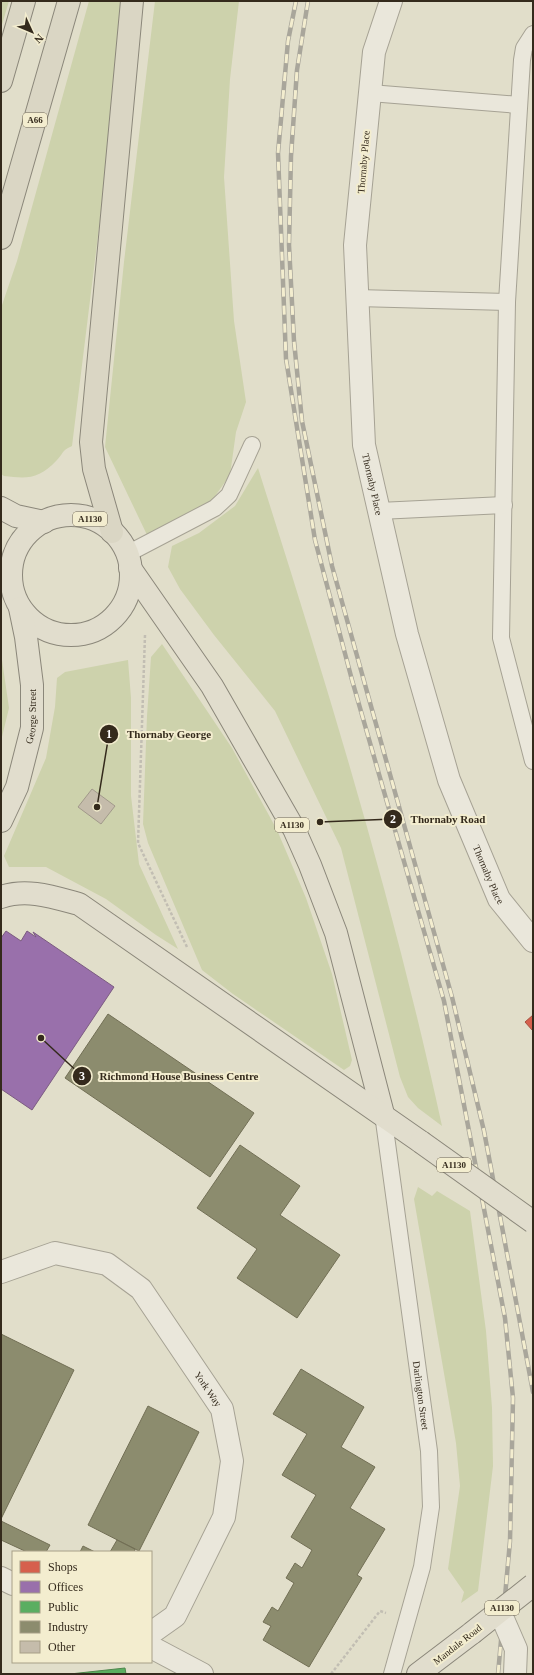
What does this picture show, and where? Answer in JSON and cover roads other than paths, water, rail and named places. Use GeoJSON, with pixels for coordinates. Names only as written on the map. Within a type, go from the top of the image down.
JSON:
{"type":"FeatureCollection","features":[{"type":"Feature","properties":{"kind":"highway"},"geometry":{"type":"LineString","coordinates":[[1,82],[24,1]]}},
{"type":"Feature","properties":{"kind":"highway","name":"A66"},"geometry":{"type":"LineString","coordinates":[[1,238],[69,1]]}},
{"type":"Feature","properties":{"kind":"highway"},"geometry":{"type":"LineString","coordinates":[[112,532],[94,469],[91,442],[132,1]]}},
{"type":"Feature","properties":{"kind":"main road","name":"A1130"},"geometry":{"type":"LineString","coordinates":[[1,508],[16,516],[44,522]]}},
{"type":"Feature","properties":{"kind":"main road","name":"A1130"},"geometry":{"type":"LineString","coordinates":[[129,561],[129,588],[122,607],[108,622],[91,632],[71,636],[51,632],[34,623],[20,608],[6,579],[17,548],[28,532],[44,522],[61,516],[79,516],[97,521],[112,532],[121,542],[129,561],[224,706],[286,816],[310,865],[336,934],[383,1114]]}},
{"type":"Feature","properties":{"kind":"main road","name":"George Street"},"geometry":{"type":"LineString","coordinates":[[1,821],[17,787],[32,728],[32,685],[26,637],[20,608]]}},
{"type":"Feature","properties":{"kind":"main road","name":"A1130"},"geometry":{"type":"LineString","coordinates":[[1,897],[10,894],[41,894],[79,904],[317,1070],[383,1114],[533,1222]]}},
{"type":"Feature","properties":{"kind":"main road","name":"Mandale Road"},"geometry":{"type":"LineString","coordinates":[[418,1674],[533,1585]]}},
{"type":"Feature","properties":{"kind":"street","name":"Thornaby Place"},"geometry":{"type":"LineString","coordinates":[[391,1],[374,52],[355,245],[364,445],[407,634],[449,780],[499,899],[533,941]]}},
{"type":"Feature","properties":{"kind":"street","name":"York Way"},"geometry":{"type":"LineString","coordinates":[[1,1272],[55,1252],[107,1264],[141,1289],[222,1409],[232,1461],[224,1517],[175,1616],[152,1632]]}},
{"type":"Feature","properties":{"kind":"street"},"geometry":{"type":"LineString","coordinates":[[1,1578],[12,1584]]}},
{"type":"Feature","properties":{"kind":"street"},"geometry":{"type":"LineString","coordinates":[[499,1610],[516,1649],[515,1674]]}},
{"type":"Feature","properties":{"kind":"street"},"geometry":{"type":"LineString","coordinates":[[152,1648],[202,1674]]}},
{"type":"Feature","properties":{"kind":"lane"},"geometry":{"type":"LineString","coordinates":[[533,34],[524,48],[522,60],[507,302],[502,638],[533,761]]}},
{"type":"Feature","properties":{"kind":"lane"},"geometry":{"type":"LineString","coordinates":[[370,93],[519,105]]}},
{"type":"Feature","properties":{"kind":"lane"},"geometry":{"type":"LineString","coordinates":[[357,298],[507,302]]}},
{"type":"Feature","properties":{"kind":"lane"},"geometry":{"type":"LineString","coordinates":[[129,561],[215,508],[230,495],[252,445]]}},
{"type":"Feature","properties":{"kind":"lane"},"geometry":{"type":"LineString","coordinates":[[379,511],[504,505]]}},
{"type":"Feature","properties":{"kind":"lane","name":"Darlington Street"},"geometry":{"type":"LineString","coordinates":[[383,1114],[429,1450],[431,1507],[422,1567],[392,1674]]}},
{"type":"Feature","properties":{"kind":"railway"},"geometry":{"type":"LineString","coordinates":[[296,1],[288,41],[278,153],[286,359],[315,540],[352,680],[444,1001],[505,1318],[513,1398],[510,1541],[498,1674]]}},
{"type":"Feature","properties":{"kind":"railway"},"geometry":{"type":"LineString","coordinates":[[308,1],[297,70],[291,156],[289,245],[294,341],[302,421],[332,566],[452,997],[484,1131],[533,1392]]}},
{"type":"Feature","properties":{"kind":"place","name":"Thornaby George"},"geometry":{"type":"Point","coordinates":[97,807]}},
{"type":"Feature","properties":{"kind":"place","name":"Thornaby Road"},"geometry":{"type":"Point","coordinates":[320,822]}},
{"type":"Feature","properties":{"kind":"place","name":"Richmond House Business Centre"},"geometry":{"type":"Point","coordinates":[41,1038]}}]}
